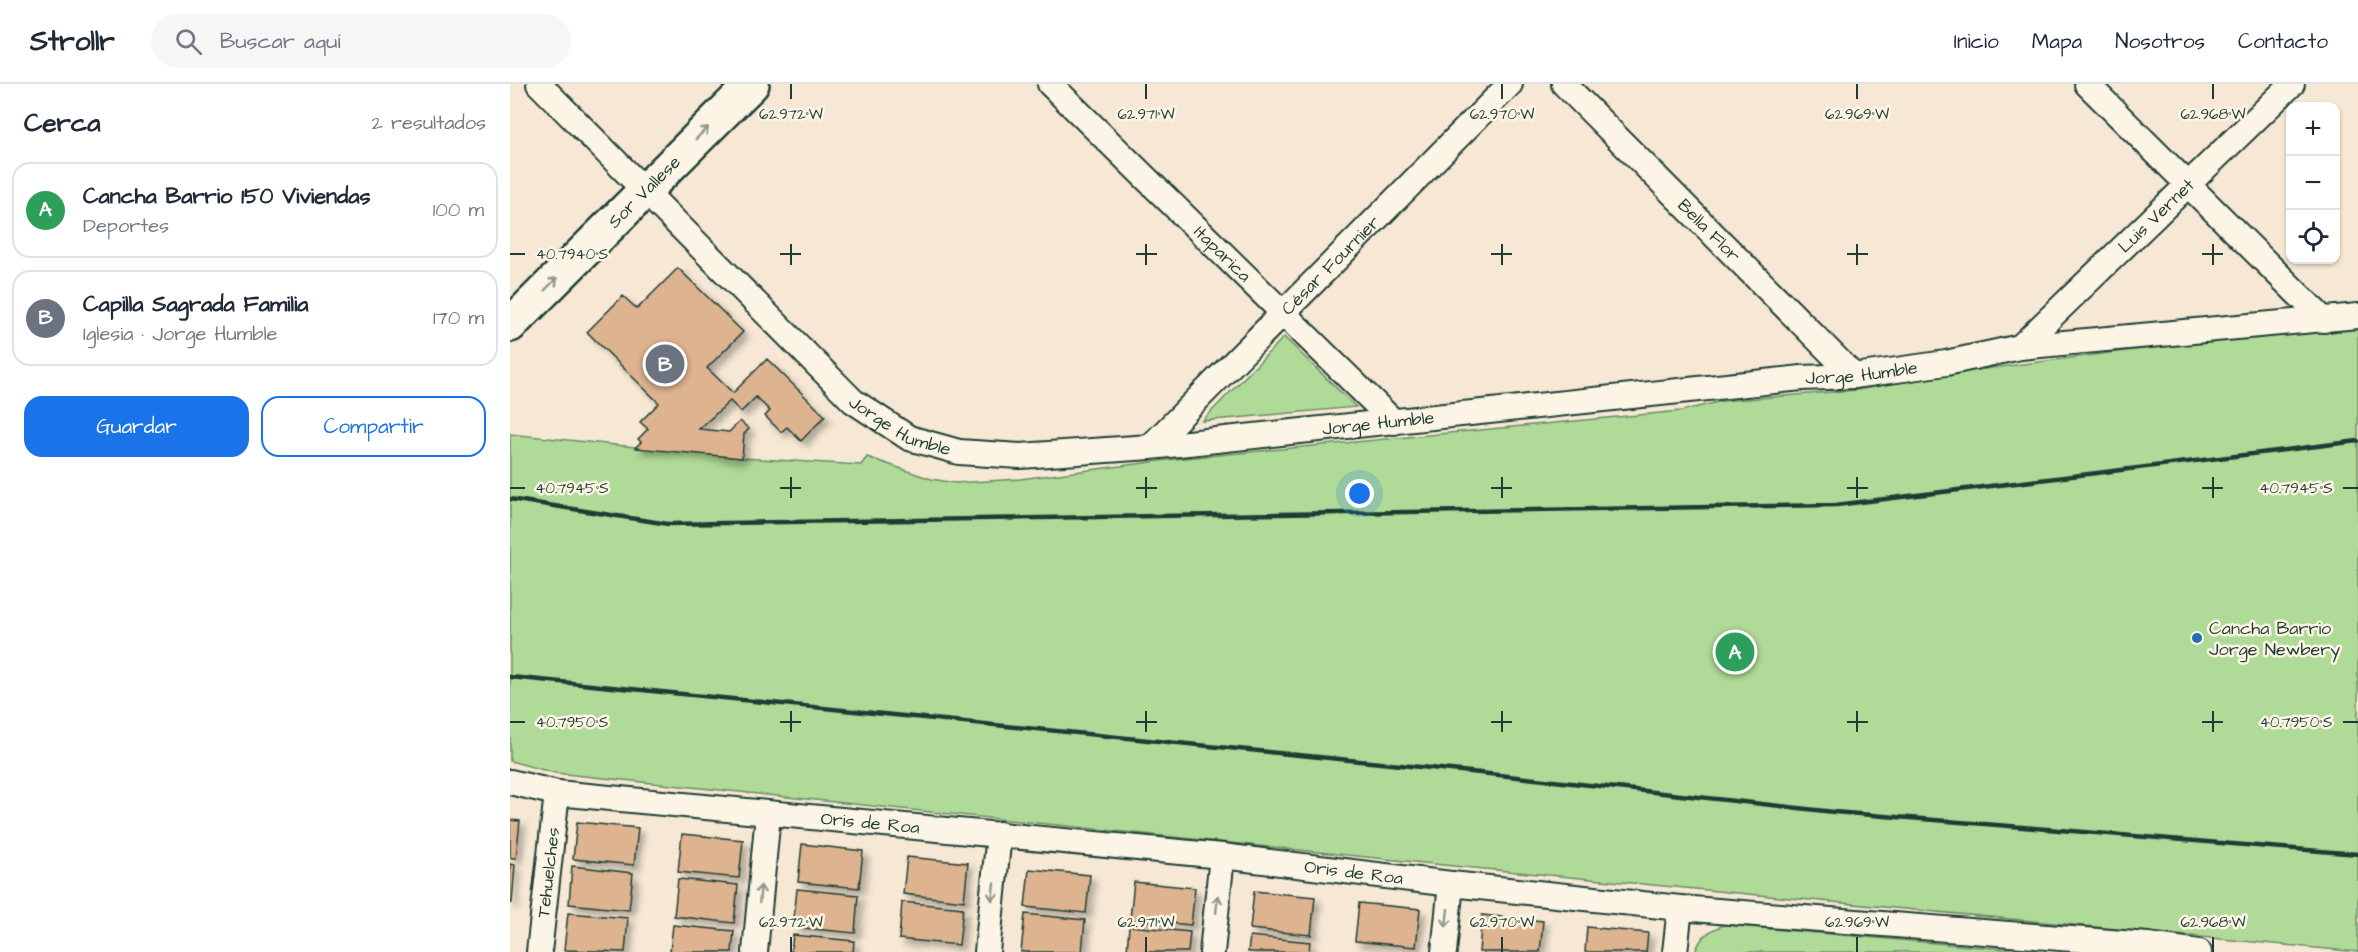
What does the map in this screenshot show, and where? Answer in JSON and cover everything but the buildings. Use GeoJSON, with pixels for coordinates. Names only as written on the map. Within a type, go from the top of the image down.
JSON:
{"type":"FeatureCollection","features":[{"type":"Feature","properties":{"kind":"street","name":"Jorge Humble"},"geometry":{"type":"LineString","coordinates":[[539,84],[853,401],[909,438],[959,452],[1020,456],[1150,447],[1802,378],[1854,376],[1946,363],[2020,347],[2358,316]]}},
{"type":"Feature","properties":{"kind":"street","name":"Sor Vallese"},"geometry":{"type":"LineString","coordinates":[[510,325],[752,84]]}},
{"type":"Feature","properties":{"kind":"street","name":"Itaparica"},"geometry":{"type":"LineString","coordinates":[[1050,84],[1282,315],[1394,422]]}},
{"type":"Feature","properties":{"kind":"street","name":"César Fournier"},"geometry":{"type":"LineString","coordinates":[[1150,447],[1510,84]]}},
{"type":"Feature","properties":{"kind":"street","name":"Bella Flor"},"geometry":{"type":"LineString","coordinates":[[1564,84],[1854,376]]}},
{"type":"Feature","properties":{"kind":"street"},"geometry":{"type":"LineString","coordinates":[[2087,84],[2324,320]]}},
{"type":"Feature","properties":{"kind":"street","name":"Luis Vernet"},"geometry":{"type":"LineString","coordinates":[[2020,347],[2292,84]]}},
{"type":"Feature","properties":{"kind":"street","name":"Oris de Roa"},"geometry":{"type":"LineString","coordinates":[[510,782],[557,793],[1222,856],[1451,884],[1680,908],[2148,945],[2199,952]]}},
{"type":"Feature","properties":{"kind":"street","name":"Tehuelches"},"geometry":{"type":"LineString","coordinates":[[539,952],[557,793]]}},
{"type":"Feature","properties":{"kind":"street"},"geometry":{"type":"LineString","coordinates":[[755,952],[768,814]]}},
{"type":"Feature","properties":{"kind":"street"},"geometry":{"type":"LineString","coordinates":[[987,952],[999,834]]}},
{"type":"Feature","properties":{"kind":"street"},"geometry":{"type":"LineString","coordinates":[[1212,952],[1222,856]]}},
{"type":"Feature","properties":{"kind":"street"},"geometry":{"type":"LineString","coordinates":[[1443,952],[1451,884]]}},
{"type":"Feature","properties":{"kind":"street"},"geometry":{"type":"LineString","coordinates":[[1676,952],[1680,908]]}},
{"type":"Feature","properties":{"kind":"green space"},"geometry":{"type":"Polygon","coordinates":[[[2358,328],[2358,952],[1453,866],[555,773],[510,761],[510,434],[742,458],[861,465],[867,457],[931,479],[955,483],[1020,479],[1175,459],[1681,411],[1722,401],[1857,390],[1968,371],[2149,348],[2358,328]]]}},
{"type":"Feature","properties":{"kind":"green space"},"geometry":{"type":"Polygon","coordinates":[[[1284,337],[1356,407],[1202,421],[1284,337]]]}},
{"type":"Feature","properties":{"kind":"green space"},"geometry":{"type":"Polygon","coordinates":[[[1725,925],[2040,952],[1695,952],[1706,934],[1725,925]]]}},
{"type":"Feature","properties":{"kind":"railway"},"geometry":{"type":"LineString","coordinates":[[510,499],[668,524],[1836,505],[2358,441]]}},
{"type":"Feature","properties":{"kind":"railway"},"geometry":{"type":"LineString","coordinates":[[510,677],[1471,772],[1834,812],[2358,854]]}},
{"type":"Feature","properties":{"kind":"place","name":"Capilla Sagrada Familia"},"geometry":{"type":"Point","coordinates":[665,364]}},
{"type":"Feature","properties":{"kind":"place","name":"Cancha Barrio Jorge Newbery"},"geometry":{"type":"Point","coordinates":[2197,638]}},
{"type":"Feature","properties":{"kind":"place","name":"Cancha Barrio 150 Viviendas"},"geometry":{"type":"Point","coordinates":[1735,652]}}]}
